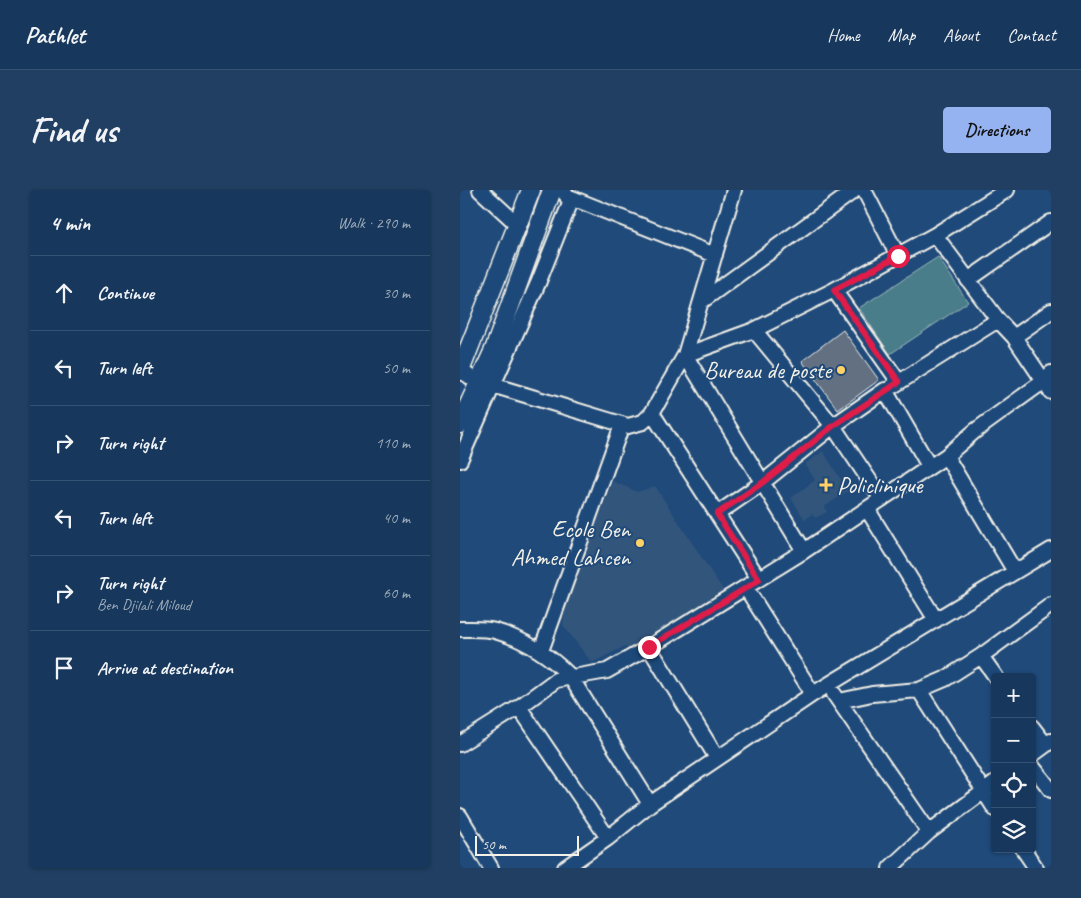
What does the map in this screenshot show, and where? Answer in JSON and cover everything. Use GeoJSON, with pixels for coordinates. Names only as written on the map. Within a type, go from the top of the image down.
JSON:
{"type":"FeatureCollection","features":[{"type":"Feature","properties":{"kind":"main road"},"geometry":{"type":"LineString","coordinates":[[460,371],[531,190]]}},
{"type":"Feature","properties":{"kind":"main road"},"geometry":{"type":"LineString","coordinates":[[460,424],[486,384],[494,350],[560,192]]}},
{"type":"Feature","properties":{"kind":"street"},"geometry":{"type":"LineString","coordinates":[[480,190],[517,224]]}},
{"type":"Feature","properties":{"kind":"street"},"geometry":{"type":"LineString","coordinates":[[460,371],[486,384],[622,425],[636,425],[643,422],[652,413],[685,355],[734,190]]}},
{"type":"Feature","properties":{"kind":"street"},"geometry":{"type":"LineString","coordinates":[[702,300],[855,190]]}},
{"type":"Feature","properties":{"kind":"street"},"geometry":{"type":"LineString","coordinates":[[864,190],[898,256]]}},
{"type":"Feature","properties":{"kind":"street"},"geometry":{"type":"LineString","coordinates":[[685,355],[754,330],[834,290],[935,236],[1007,190]]}},
{"type":"Feature","properties":{"kind":"street"},"geometry":{"type":"LineString","coordinates":[[560,192],[715,255]]}},
{"type":"Feature","properties":{"kind":"street"},"geometry":{"type":"LineString","coordinates":[[968,280],[1051,222]]}},
{"type":"Feature","properties":{"kind":"street"},"geometry":{"type":"LineString","coordinates":[[460,744],[519,707],[556,680],[570,676],[607,671],[746,588],[946,456],[975,431],[1049,382],[1014,337],[998,320],[935,236]]}},
{"type":"Feature","properties":{"kind":"street"},"geometry":{"type":"LineString","coordinates":[[834,290],[899,382]]}},
{"type":"Feature","properties":{"kind":"street"},"geometry":{"type":"LineString","coordinates":[[1014,337],[1051,311]]}},
{"type":"Feature","properties":{"kind":"street"},"geometry":{"type":"LineString","coordinates":[[717,514],[762,483],[833,426],[885,390],[998,320]]}},
{"type":"Feature","properties":{"kind":"street"},"geometry":{"type":"LineString","coordinates":[[754,330],[833,426],[882,498]]}},
{"type":"Feature","properties":{"kind":"street"},"geometry":{"type":"LineString","coordinates":[[685,355],[804,551]]}},
{"type":"Feature","properties":{"kind":"street"},"geometry":{"type":"LineString","coordinates":[[460,460],[486,384]]}},
{"type":"Feature","properties":{"kind":"street"},"geometry":{"type":"LineString","coordinates":[[885,390],[929,466]]}},
{"type":"Feature","properties":{"kind":"street"},"geometry":{"type":"LineString","coordinates":[[652,413],[759,580]]}},
{"type":"Feature","properties":{"kind":"street"},"geometry":{"type":"LineString","coordinates":[[541,651],[622,425]]}},
{"type":"Feature","properties":{"kind":"street"},"geometry":{"type":"LineString","coordinates":[[946,456],[1014,570]]}},
{"type":"Feature","properties":{"kind":"street"},"geometry":{"type":"LineString","coordinates":[[867,509],[936,620]]}},
{"type":"Feature","properties":{"kind":"street"},"geometry":{"type":"LineString","coordinates":[[565,868],[608,838],[650,804],[813,694],[936,620],[1014,570],[1051,550]]}},
{"type":"Feature","properties":{"kind":"street"},"geometry":{"type":"LineString","coordinates":[[746,588],[813,694]]}},
{"type":"Feature","properties":{"kind":"street"},"geometry":{"type":"LineString","coordinates":[[839,701],[872,694],[919,690],[945,679],[981,656],[1051,605]]}},
{"type":"Feature","properties":{"kind":"street"},"geometry":{"type":"LineString","coordinates":[[460,629],[493,630],[541,651],[555,661],[570,676],[650,804]]}},
{"type":"Feature","properties":{"kind":"street"},"geometry":{"type":"LineString","coordinates":[[649,647],[716,758]]}},
{"type":"Feature","properties":{"kind":"street"},"geometry":{"type":"LineString","coordinates":[[981,656],[993,673]]}},
{"type":"Feature","properties":{"kind":"street"},"geometry":{"type":"LineString","coordinates":[[828,685],[929,832]]}},
{"type":"Feature","properties":{"kind":"street"},"geometry":{"type":"LineString","coordinates":[[919,690],[991,803]]}},
{"type":"Feature","properties":{"kind":"street"},"geometry":{"type":"LineString","coordinates":[[519,707],[608,838]]}},
{"type":"Feature","properties":{"kind":"street"},"geometry":{"type":"LineString","coordinates":[[1036,731],[1048,743],[1036,752]]}},
{"type":"Feature","properties":{"kind":"street"},"geometry":{"type":"LineString","coordinates":[[1036,771],[1051,790]]}},
{"type":"Feature","properties":{"kind":"street"},"geometry":{"type":"LineString","coordinates":[[890,868],[929,832],[991,786]]}},
{"type":"Feature","properties":{"kind":"street"},"geometry":{"type":"LineString","coordinates":[[460,816],[491,868]]}},
{"type":"Feature","properties":{"kind":"street"},"geometry":{"type":"LineString","coordinates":[[1026,853],[1036,868]]}},
{"type":"Feature","properties":{"kind":"shaded area","name":"Policlinique"},"geometry":{"type":"Polygon","coordinates":[[[823,451],[848,491],[824,507],[827,512],[815,518],[812,514],[805,520],[791,498],[815,480],[805,464],[823,451]]]}},
{"type":"Feature","properties":{"kind":"shaded area","name":"Ecole Ben Ahmed Lahcen"},"geometry":{"type":"Polygon","coordinates":[[[613,481],[637,492],[655,486],[725,593],[632,652],[625,646],[592,663],[563,625],[565,605],[613,481]]]}},
{"type":"Feature","properties":{"kind":"green space"},"geometry":{"type":"Polygon","coordinates":[[[938,257],[968,302],[890,354],[859,308],[938,257]]]}},
{"type":"Feature","properties":{"kind":"building","name":"Bureau de poste"},"geometry":{"type":"Polygon","coordinates":[[[843,330],[879,380],[838,410],[802,361],[843,330]]]}},
{"type":"Feature","properties":{"kind":"place","name":"Bureau de poste"},"geometry":{"type":"Point","coordinates":[841,370]}},
{"type":"Feature","properties":{"kind":"place","name":"Policlinique"},"geometry":{"type":"Point","coordinates":[826,485]}},
{"type":"Feature","properties":{"kind":"place","name":"Ecole Ben Ahmed Lahcen"},"geometry":{"type":"Point","coordinates":[640,543]}},
{"type":"Feature","properties":{"kind":"route"},"geometry":{"type":"LineString","coordinates":[[649,647],[759,580],[717,514],[762,483],[833,426],[899,382],[834,290],[898,256]]}}]}
